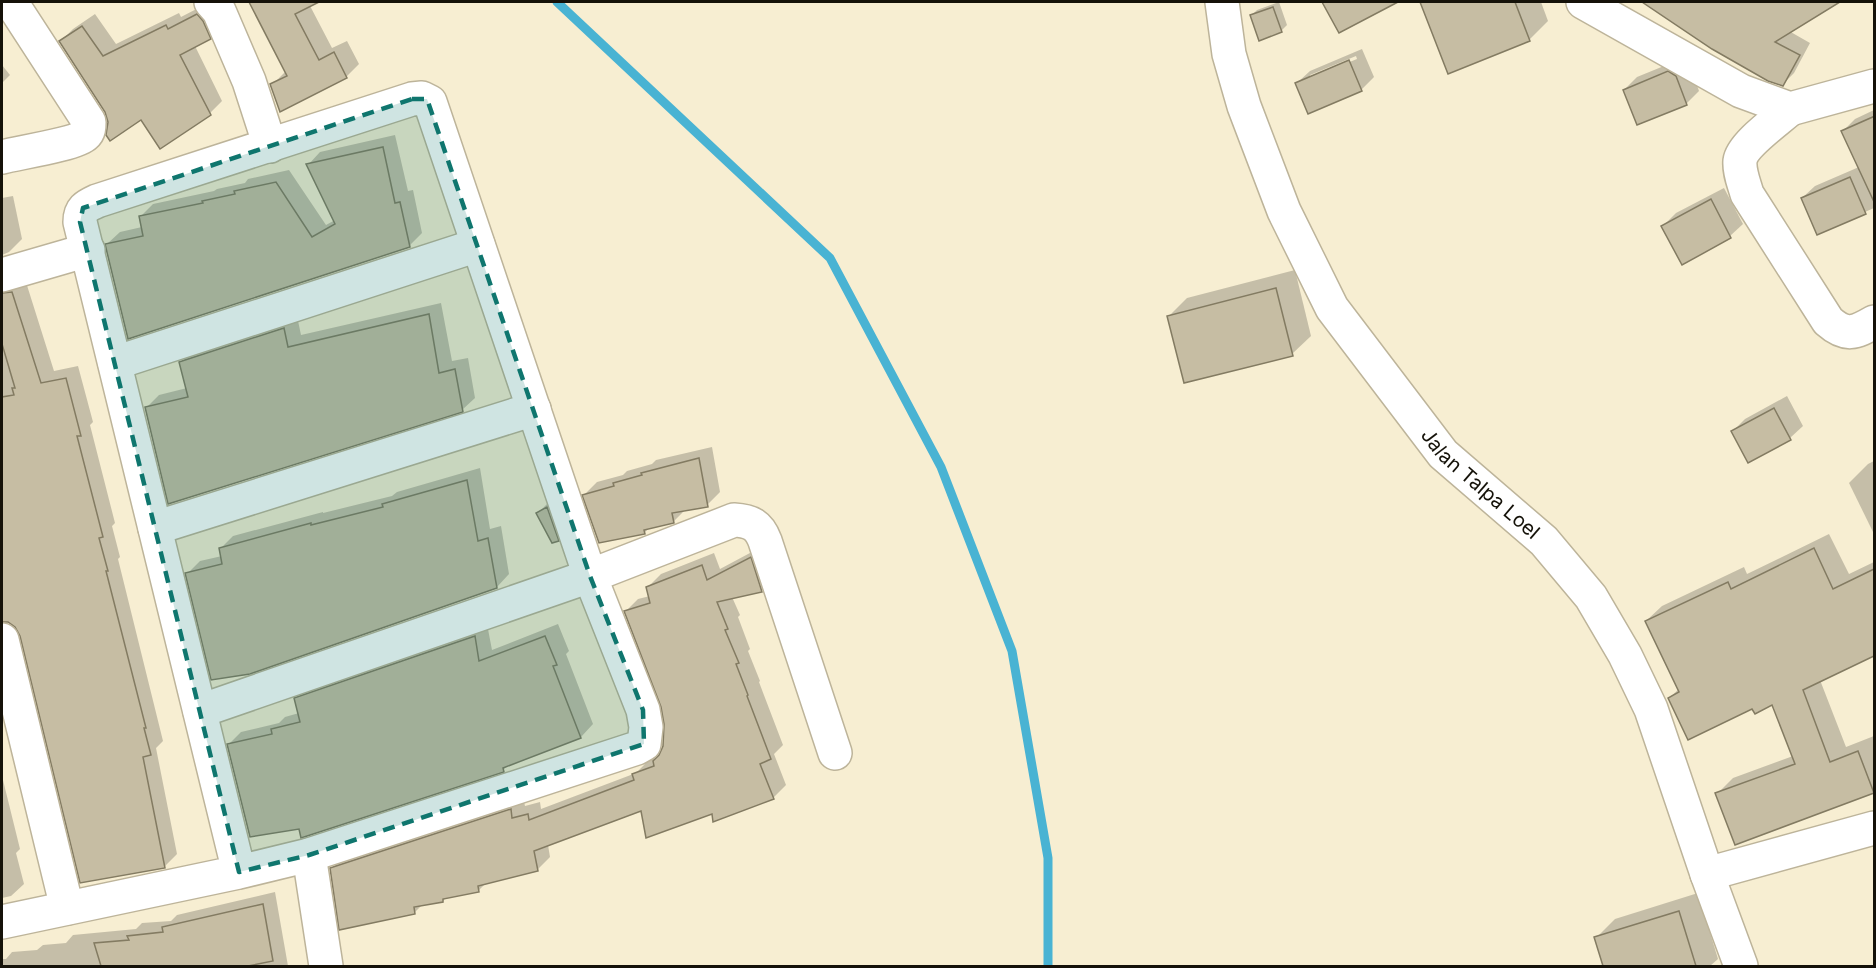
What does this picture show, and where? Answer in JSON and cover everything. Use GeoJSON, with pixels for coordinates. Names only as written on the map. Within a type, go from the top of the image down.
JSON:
{"type":"FeatureCollection","features":[{"type":"Feature","properties":{"kind":"street"},"geometry":{"type":"LineString","coordinates":[[2,157],[71,141],[84,136],[89,129],[89,122],[11,2]]}},
{"type":"Feature","properties":{"kind":"street"},"geometry":{"type":"LineString","coordinates":[[211,2],[219,11],[249,81],[270,146]]}},
{"type":"Feature","properties":{"kind":"street","name":"Jalan Talpa Loel"},"geometry":{"type":"LineString","coordinates":[[1222,2],[1229,54],[1244,106],[1284,211],[1332,308],[1443,454],[1544,541],[1591,597],[1625,655],[1652,709],[1707,874],[1741,966]]}},
{"type":"Feature","properties":{"kind":"street"},"geometry":{"type":"LineString","coordinates":[[1583,2],[1741,91],[1791,110]]}},
{"type":"Feature","properties":{"kind":"street"},"geometry":{"type":"LineString","coordinates":[[1875,86],[1791,110],[1756,140],[1742,155],[1740,162],[1747,194],[1828,321],[1837,329],[1848,333],[1875,322]]}},
{"type":"Feature","properties":{"kind":"street"},"geometry":{"type":"LineString","coordinates":[[2,922],[239,872],[309,855],[644,744],[646,727],[643,710],[590,576],[430,102],[427,99],[412,99],[90,204],[83,208],[80,215],[239,872]]}},
{"type":"Feature","properties":{"kind":"street"},"geometry":{"type":"LineString","coordinates":[[115,363],[478,244]]}},
{"type":"Feature","properties":{"kind":"street"},"geometry":{"type":"LineString","coordinates":[[2,275],[88,250]]}},
{"type":"Feature","properties":{"kind":"street"},"geometry":{"type":"LineString","coordinates":[[155,528],[534,409]]}},
{"type":"Feature","properties":{"kind":"street"},"geometry":{"type":"LineString","coordinates":[[200,711],[590,576],[734,520],[754,524],[760,529],[835,753]]}},
{"type":"Feature","properties":{"kind":"street"},"geometry":{"type":"LineString","coordinates":[[2,640],[67,908]]}},
{"type":"Feature","properties":{"kind":"street"},"geometry":{"type":"LineString","coordinates":[[1707,874],[1875,828]]}},
{"type":"Feature","properties":{"kind":"street"},"geometry":{"type":"LineString","coordinates":[[309,855],[326,966]]}},
{"type":"Feature","properties":{"kind":"highlighted area"},"geometry":{"type":"Polygon","coordinates":[[[412,99],[427,99],[590,576],[643,710],[644,744],[309,855],[239,872],[80,222],[83,208],[412,99]]]}},
{"type":"Feature","properties":{"kind":"building"},"geometry":{"type":"Polygon","coordinates":[[[249,2],[319,2],[295,14],[319,60],[334,52],[347,78],[280,112],[270,84],[287,76],[249,2]]]}},
{"type":"Feature","properties":{"kind":"building"},"geometry":{"type":"Polygon","coordinates":[[[1322,2],[1398,2],[1339,33],[1322,2]]]}},
{"type":"Feature","properties":{"kind":"building"},"geometry":{"type":"Polygon","coordinates":[[[1420,2],[1515,2],[1530,41],[1448,74],[1420,2]]]}},
{"type":"Feature","properties":{"kind":"building"},"geometry":{"type":"Polygon","coordinates":[[[1642,2],[1840,2],[1775,42],[1800,55],[1783,86],[1768,81],[1712,49],[1642,2]]]}},
{"type":"Feature","properties":{"kind":"building"},"geometry":{"type":"Polygon","coordinates":[[[1273,7],[1282,32],[1259,41],[1250,15],[1273,7]]]}},
{"type":"Feature","properties":{"kind":"building"},"geometry":{"type":"Polygon","coordinates":[[[197,14],[203,21],[211,39],[180,55],[211,115],[160,149],[141,120],[110,141],[106,135],[108,122],[105,112],[59,41],[82,26],[103,56],[166,25],[168,29],[197,14]]]}},
{"type":"Feature","properties":{"kind":"building"},"geometry":{"type":"Polygon","coordinates":[[[1349,60],[1362,91],[1308,114],[1295,83],[1349,60]]]}},
{"type":"Feature","properties":{"kind":"building"},"geometry":{"type":"Polygon","coordinates":[[[1668,71],[1676,76],[1687,105],[1637,125],[1623,90],[1668,71]]]}},
{"type":"Feature","properties":{"kind":"building"},"geometry":{"type":"Polygon","coordinates":[[[1875,116],[1875,204],[1841,131],[1875,116]]]}},
{"type":"Feature","properties":{"kind":"building"},"geometry":{"type":"Polygon","coordinates":[[[383,147],[395,203],[400,202],[410,247],[128,339],[105,244],[143,236],[139,216],[203,203],[202,201],[235,194],[234,191],[276,182],[312,237],[335,224],[306,164],[383,147]]]}},
{"type":"Feature","properties":{"kind":"building"},"geometry":{"type":"Polygon","coordinates":[[[1850,177],[1866,214],[1817,235],[1801,198],[1850,177]]]}},
{"type":"Feature","properties":{"kind":"building"},"geometry":{"type":"Polygon","coordinates":[[[1711,199],[1731,238],[1682,265],[1661,226],[1711,199]]]}},
{"type":"Feature","properties":{"kind":"building"},"geometry":{"type":"Polygon","coordinates":[[[1276,288],[1293,356],[1184,383],[1167,316],[1276,288]]]}},
{"type":"Feature","properties":{"kind":"building"},"geometry":{"type":"Polygon","coordinates":[[[12,292],[41,383],[66,378],[81,436],[77,436],[103,537],[99,538],[108,571],[106,571],[146,728],[144,728],[151,755],[143,757],[165,868],[80,883],[20,636],[15,627],[8,622],[2,622],[2,397],[14,395],[12,388],[15,388],[2,344],[2,293],[12,292]]]}},
{"type":"Feature","properties":{"kind":"building"},"geometry":{"type":"Polygon","coordinates":[[[429,314],[439,373],[455,369],[463,412],[168,504],[145,407],[188,397],[179,362],[284,328],[288,347],[429,314]]]}},
{"type":"Feature","properties":{"kind":"building"},"geometry":{"type":"Polygon","coordinates":[[[1774,408],[1791,440],[1748,463],[1731,431],[1774,408]]]}},
{"type":"Feature","properties":{"kind":"building"},"geometry":{"type":"Polygon","coordinates":[[[699,458],[708,507],[672,513],[674,523],[644,530],[645,534],[599,543],[582,495],[614,486],[613,483],[642,475],[641,473],[699,458]]]}},
{"type":"Feature","properties":{"kind":"building"},"geometry":{"type":"Polygon","coordinates":[[[467,480],[478,541],[488,538],[497,588],[250,674],[211,680],[185,573],[222,564],[219,548],[311,523],[311,525],[383,507],[382,504],[467,480]]]}},
{"type":"Feature","properties":{"kind":"building"},"geometry":{"type":"Polygon","coordinates":[[[547,507],[559,541],[552,543],[536,513],[547,507]]]}},
{"type":"Feature","properties":{"kind":"building"},"geometry":{"type":"Polygon","coordinates":[[[1814,548],[1833,589],[1874,569],[1874,656],[1803,690],[1830,762],[1858,751],[1874,793],[1735,845],[1715,793],[1795,764],[1772,705],[1755,714],[1752,709],[1688,740],[1668,698],[1679,692],[1645,621],[1728,582],[1731,589],[1814,548]]]}},
{"type":"Feature","properties":{"kind":"building"},"geometry":{"type":"Polygon","coordinates":[[[751,557],[762,592],[717,602],[728,629],[725,630],[739,663],[736,664],[747,696],[771,759],[760,764],[774,799],[713,822],[712,814],[646,838],[641,811],[534,851],[538,871],[478,886],[479,892],[414,907],[415,914],[339,930],[330,868],[511,809],[512,818],[528,814],[529,820],[634,780],[632,774],[654,766],[653,761],[663,746],[664,724],[661,707],[624,611],[650,603],[646,587],[702,565],[707,580],[751,557]]]}},
{"type":"Feature","properties":{"kind":"building"},"geometry":{"type":"Polygon","coordinates":[[[475,636],[479,661],[545,636],[557,665],[553,666],[581,738],[503,768],[504,772],[301,838],[299,829],[250,837],[227,744],[272,734],[271,729],[300,722],[294,698],[475,636]]]}},
{"type":"Feature","properties":{"kind":"building"},"geometry":{"type":"Polygon","coordinates":[[[263,904],[273,961],[248,966],[101,966],[94,943],[129,940],[127,936],[163,932],[162,927],[263,904]]]}},
{"type":"Feature","properties":{"kind":"building"},"geometry":{"type":"Polygon","coordinates":[[[1679,911],[1696,966],[1603,966],[1594,937],[1679,911]]]}},
{"type":"Feature","properties":{"kind":"waterway"},"geometry":{"type":"LineString","coordinates":[[557,2],[830,258],[941,467],[1012,651],[1048,858],[1048,966]]}}]}
